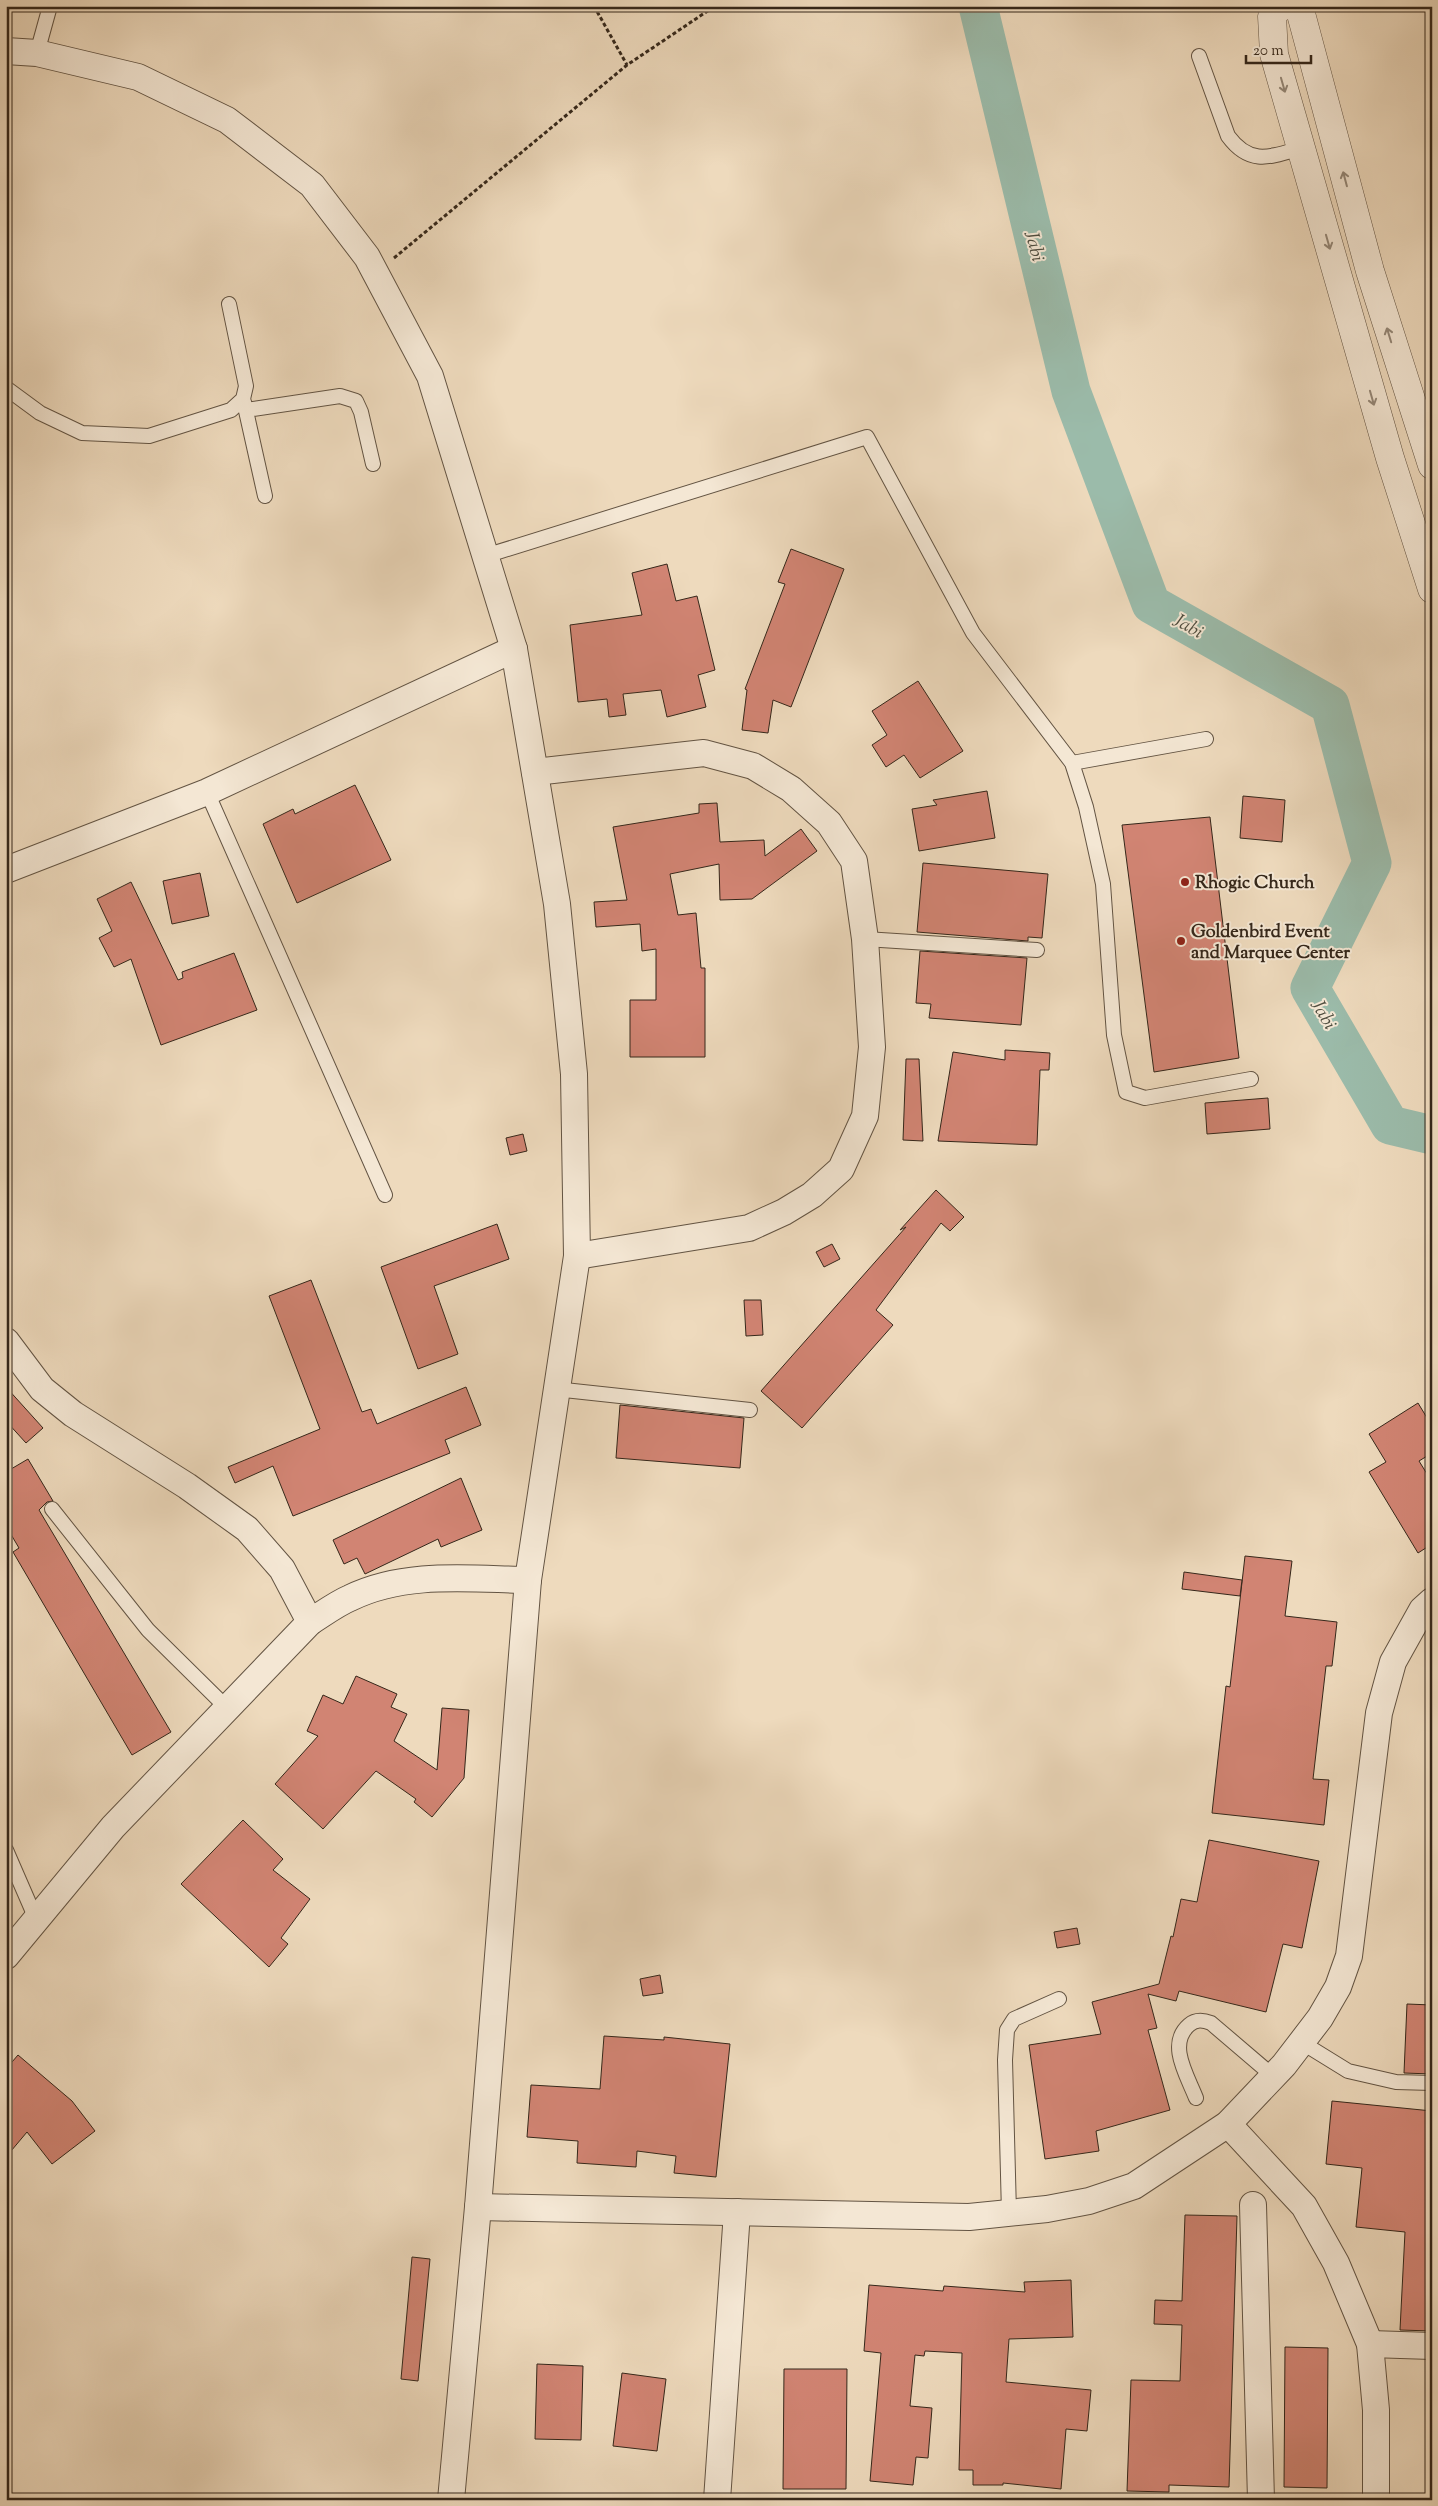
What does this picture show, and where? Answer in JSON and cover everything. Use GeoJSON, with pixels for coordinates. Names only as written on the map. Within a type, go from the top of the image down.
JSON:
{"type":"FeatureCollection","features":[{"type":"Feature","properties":{"kind":"street"},"geometry":{"type":"LineString","coordinates":[[1280,6],[1272,16],[1274,54],[1390,458],[1432,589]]}},
{"type":"Feature","properties":{"kind":"street"},"geometry":{"type":"LineString","coordinates":[[1292,6],[1300,10],[1370,271],[1432,465]]}},
{"type":"Feature","properties":{"kind":"street"},"geometry":{"type":"LineString","coordinates":[[6,51],[38,53],[138,77],[227,120],[312,185],[367,257],[430,376],[514,648],[558,904],[574,1074],[576,1256],[528,1580],[478,2207],[451,2500]]}},
{"type":"Feature","properties":{"kind":"street"},"geometry":{"type":"LineString","coordinates":[[6,870],[206,792],[514,648]]}},
{"type":"Feature","properties":{"kind":"street"},"geometry":{"type":"LineString","coordinates":[[534,772],[704,753],[753,766],[791,789],[829,823],[854,861],[865,939],[872,1047],[865,1116],[841,1169],[812,1195],[784,1212],[749,1228],[576,1256]]}},
{"type":"Feature","properties":{"kind":"street"},"geometry":{"type":"LineString","coordinates":[[6,1340],[42,1389],[73,1414],[187,1486],[247,1529],[282,1569],[310,1622]]}},
{"type":"Feature","properties":{"kind":"street"},"geometry":{"type":"LineString","coordinates":[[6,1956],[113,1827],[310,1622],[351,1597],[395,1584],[431,1578],[528,1580]]}},
{"type":"Feature","properties":{"kind":"street"},"geometry":{"type":"LineString","coordinates":[[478,2207],[969,2217],[1089,2201],[1134,2186],[1228,2124],[1273,2076],[1301,2042],[1320,2018],[1338,1987],[1349,1956],[1379,1713],[1393,1662],[1422,1610],[1432,1601]]}},
{"type":"Feature","properties":{"kind":"street"},"geometry":{"type":"LineString","coordinates":[[1228,2124],[1304,2206],[1336,2263],[1370,2344],[1376,2410],[1376,2500]]}},
{"type":"Feature","properties":{"kind":"street"},"geometry":{"type":"LineString","coordinates":[[1253,2205],[1261,2500]]}},
{"type":"Feature","properties":{"kind":"street"},"geometry":{"type":"LineString","coordinates":[[717,2500],[737,2212]]}},
{"type":"Feature","properties":{"kind":"street"},"geometry":{"type":"LineString","coordinates":[[1370,2344],[1432,2346]]}},
{"type":"Feature","properties":{"kind":"lane"},"geometry":{"type":"LineString","coordinates":[[38,53],[50,6]]}},
{"type":"Feature","properties":{"kind":"lane"},"geometry":{"type":"LineString","coordinates":[[1199,56],[1228,136],[1237,146],[1250,156],[1260,158],[1301,148]]}},
{"type":"Feature","properties":{"kind":"lane"},"geometry":{"type":"LineString","coordinates":[[229,304],[246,386],[244,404],[265,496]]}},
{"type":"Feature","properties":{"kind":"lane"},"geometry":{"type":"LineString","coordinates":[[6,388],[40,413],[82,433],[149,436],[231,410],[244,404],[340,396],[356,401],[361,412],[372,464]]}},
{"type":"Feature","properties":{"kind":"lane"},"geometry":{"type":"LineString","coordinates":[[485,556],[867,437],[972,633],[1072,763],[1086,807],[1103,884],[1114,1035],[1126,1092],[1145,1098],[1251,1079]]}},
{"type":"Feature","properties":{"kind":"lane"},"geometry":{"type":"LineString","coordinates":[[1072,763],[1206,738]]}},
{"type":"Feature","properties":{"kind":"lane"},"geometry":{"type":"LineString","coordinates":[[206,792],[384,1195]]}},
{"type":"Feature","properties":{"kind":"lane"},"geometry":{"type":"LineString","coordinates":[[865,939],[1037,950]]}},
{"type":"Feature","properties":{"kind":"lane"},"geometry":{"type":"LineString","coordinates":[[555,1389],[750,1410]]}},
{"type":"Feature","properties":{"kind":"lane"},"geometry":{"type":"LineString","coordinates":[[52,1509],[148,1630],[227,1708]]}},
{"type":"Feature","properties":{"kind":"lane"},"geometry":{"type":"LineString","coordinates":[[6,1850],[36,1919]]}},
{"type":"Feature","properties":{"kind":"lane"},"geometry":{"type":"LineString","coordinates":[[1010,2213],[1005,2060],[1007,2030],[1014,2019],[1059,1999]]}},
{"type":"Feature","properties":{"kind":"lane"},"geometry":{"type":"LineString","coordinates":[[1196,2098],[1178,2044],[1180,2033],[1191,2023],[1201,2019],[1211,2023],[1273,2076]]}},
{"type":"Feature","properties":{"kind":"lane"},"geometry":{"type":"LineString","coordinates":[[1301,2042],[1348,2071],[1396,2082],[1432,2083]]}},
{"type":"Feature","properties":{"kind":"path"},"geometry":{"type":"LineString","coordinates":[[594,6],[626,65]]}},
{"type":"Feature","properties":{"kind":"path"},"geometry":{"type":"LineString","coordinates":[[376,274],[626,65],[716,6]]}},
{"type":"Feature","properties":{"kind":"building"},"geometry":{"type":"Polygon","coordinates":[[[791,549],[844,569],[791,707],[773,700],[768,733],[742,730],[747,690],[745,689],[785,584],[778,582],[791,549]]]}},
{"type":"Feature","properties":{"kind":"building"},"geometry":{"type":"Polygon","coordinates":[[[667,564],[676,601],[697,596],[715,670],[698,675],[706,707],[667,717],[661,690],[623,694],[626,715],[609,717],[607,699],[578,702],[570,625],[642,615],[632,573],[667,564]]]}},
{"type":"Feature","properties":{"kind":"building"},"geometry":{"type":"Polygon","coordinates":[[[918,681],[963,751],[920,778],[904,755],[886,767],[872,745],[887,735],[872,711],[918,681]]]}},
{"type":"Feature","properties":{"kind":"building"},"geometry":{"type":"Polygon","coordinates":[[[355,785],[391,860],[297,903],[263,824],[293,809],[295,814],[355,785]]]}},
{"type":"Feature","properties":{"kind":"building"},"geometry":{"type":"Polygon","coordinates":[[[987,791],[995,838],[919,851],[912,809],[937,805],[933,800],[987,791]]]}},
{"type":"Feature","properties":{"kind":"building"},"geometry":{"type":"Polygon","coordinates":[[[1243,796],[1285,800],[1282,842],[1240,838],[1243,796]]]}},
{"type":"Feature","properties":{"kind":"building"},"geometry":{"type":"Polygon","coordinates":[[[717,803],[720,842],[764,840],[765,856],[801,829],[817,851],[752,899],[720,900],[719,864],[670,874],[678,915],[696,913],[701,968],[705,968],[705,1057],[630,1057],[630,1000],[656,1000],[656,949],[642,951],[640,924],[596,927],[594,902],[627,900],[613,827],[699,813],[699,804],[717,803]]]}},
{"type":"Feature","properties":{"kind":"building","name":"Goldenbird Event and Marquee Center"},"geometry":{"type":"Polygon","coordinates":[[[1210,817],[1239,1058],[1154,1072],[1122,825],[1210,817]]]}},
{"type":"Feature","properties":{"kind":"building"},"geometry":{"type":"Polygon","coordinates":[[[923,863],[1048,874],[1042,938],[1028,937],[1028,941],[917,932],[923,863]]]}},
{"type":"Feature","properties":{"kind":"building"},"geometry":{"type":"Polygon","coordinates":[[[200,873],[209,916],[172,924],[163,881],[200,873]]]}},
{"type":"Feature","properties":{"kind":"building"},"geometry":{"type":"Polygon","coordinates":[[[131,882],[178,980],[183,978],[182,972],[234,953],[257,1010],[161,1045],[131,959],[114,967],[99,938],[112,931],[97,899],[131,882]]]}},
{"type":"Feature","properties":{"kind":"building"},"geometry":{"type":"Polygon","coordinates":[[[920,951],[1027,958],[1021,1025],[929,1018],[931,1004],[916,1003],[920,951]]]}},
{"type":"Feature","properties":{"kind":"building"},"geometry":{"type":"Polygon","coordinates":[[[1005,1050],[1050,1053],[1049,1070],[1040,1070],[1037,1145],[938,1141],[953,1052],[1005,1060],[1005,1050]]]}},
{"type":"Feature","properties":{"kind":"building"},"geometry":{"type":"Polygon","coordinates":[[[906,1059],[919,1059],[923,1141],[903,1140],[906,1059]]]}},
{"type":"Feature","properties":{"kind":"building"},"geometry":{"type":"Polygon","coordinates":[[[1268,1098],[1270,1129],[1207,1134],[1205,1103],[1268,1098]]]}},
{"type":"Feature","properties":{"kind":"building"},"geometry":{"type":"Polygon","coordinates":[[[523,1134],[527,1151],[510,1155],[506,1138],[523,1134]]]}},
{"type":"Feature","properties":{"kind":"building"},"geometry":{"type":"Polygon","coordinates":[[[936,1190],[964,1217],[950,1231],[941,1223],[876,1310],[893,1325],[802,1428],[761,1391],[906,1227],[900,1230],[936,1190]]]}},
{"type":"Feature","properties":{"kind":"building"},"geometry":{"type":"Polygon","coordinates":[[[497,1224],[509,1259],[434,1286],[458,1354],[418,1369],[381,1267],[497,1224]]]}},
{"type":"Feature","properties":{"kind":"building"},"geometry":{"type":"Polygon","coordinates":[[[832,1244],[840,1259],[824,1267],[816,1252],[832,1244]]]}},
{"type":"Feature","properties":{"kind":"building"},"geometry":{"type":"Polygon","coordinates":[[[311,1280],[362,1412],[371,1409],[377,1424],[466,1387],[481,1425],[445,1440],[450,1453],[293,1516],[273,1466],[235,1483],[228,1467],[320,1429],[269,1296],[311,1280]]]}},
{"type":"Feature","properties":{"kind":"building"},"geometry":{"type":"Polygon","coordinates":[[[744,1300],[761,1300],[763,1335],[746,1336],[744,1300]]]}},
{"type":"Feature","properties":{"kind":"building"},"geometry":{"type":"Polygon","coordinates":[[[6,1387],[43,1428],[26,1443],[6,1421],[6,1387]]]}},
{"type":"Feature","properties":{"kind":"building"},"geometry":{"type":"Polygon","coordinates":[[[1418,1403],[1432,1426],[1432,1453],[1419,1461],[1432,1482],[1432,1544],[1418,1553],[1369,1472],[1386,1462],[1369,1434],[1418,1403]]]}},
{"type":"Feature","properties":{"kind":"building"},"geometry":{"type":"Polygon","coordinates":[[[620,1405],[744,1418],[740,1468],[616,1458],[620,1405]]]}},
{"type":"Feature","properties":{"kind":"building"},"geometry":{"type":"Polygon","coordinates":[[[28,1459],[53,1501],[47,1502],[39,1510],[171,1732],[132,1755],[13,1552],[19,1548],[6,1526],[6,1472],[28,1459]]]}},
{"type":"Feature","properties":{"kind":"building"},"geometry":{"type":"Polygon","coordinates":[[[461,1478],[482,1530],[441,1547],[438,1539],[365,1574],[357,1558],[344,1564],[333,1540],[461,1478]]]}},
{"type":"Feature","properties":{"kind":"building"},"geometry":{"type":"Polygon","coordinates":[[[1245,1556],[1292,1561],[1285,1616],[1337,1622],[1332,1666],[1326,1666],[1313,1779],[1329,1780],[1324,1825],[1212,1813],[1226,1686],[1230,1687],[1245,1556]]]}},
{"type":"Feature","properties":{"kind":"building"},"geometry":{"type":"Polygon","coordinates":[[[1184,1572],[1242,1580],[1240,1596],[1182,1589],[1184,1572]]]}},
{"type":"Feature","properties":{"kind":"building"},"geometry":{"type":"Polygon","coordinates":[[[356,1676],[397,1694],[391,1707],[407,1714],[394,1741],[437,1770],[442,1708],[469,1710],[464,1778],[432,1817],[414,1802],[416,1799],[376,1771],[323,1829],[275,1784],[318,1736],[307,1731],[323,1695],[343,1704],[356,1676]]]}},
{"type":"Feature","properties":{"kind":"building"},"geometry":{"type":"Polygon","coordinates":[[[243,1820],[283,1859],[273,1870],[310,1899],[281,1938],[288,1944],[269,1967],[181,1884],[243,1820]]]}},
{"type":"Feature","properties":{"kind":"building"},"geometry":{"type":"Polygon","coordinates":[[[1209,1840],[1319,1861],[1302,1948],[1283,1944],[1266,2012],[1179,1991],[1176,2001],[1148,1994],[1157,2028],[1148,2030],[1170,2110],[1096,2131],[1099,2151],[1045,2159],[1029,2045],[1101,2034],[1092,2002],[1159,1984],[1171,1936],[1173,1937],[1181,1899],[1197,1902],[1209,1840]]]}},
{"type":"Feature","properties":{"kind":"building"},"geometry":{"type":"Polygon","coordinates":[[[1077,1928],[1080,1944],[1057,1948],[1054,1932],[1077,1928]]]}},
{"type":"Feature","properties":{"kind":"building"},"geometry":{"type":"Polygon","coordinates":[[[660,1975],[663,1993],[643,1996],[640,1979],[660,1975]]]}},
{"type":"Feature","properties":{"kind":"building"},"geometry":{"type":"Polygon","coordinates":[[[1407,2004],[1432,2005],[1432,2074],[1404,2073],[1407,2004]]]}},
{"type":"Feature","properties":{"kind":"building"},"geometry":{"type":"Polygon","coordinates":[[[604,2036],[664,2040],[664,2037],[730,2044],[716,2177],[674,2173],[676,2156],[637,2151],[636,2167],[577,2163],[578,2141],[527,2137],[531,2085],[600,2089],[604,2036]]]}},
{"type":"Feature","properties":{"kind":"building"},"geometry":{"type":"Polygon","coordinates":[[[18,2055],[72,2101],[95,2131],[52,2164],[27,2132],[6,2157],[6,2069],[18,2055]]]}},
{"type":"Feature","properties":{"kind":"building"},"geometry":{"type":"Polygon","coordinates":[[[1332,2101],[1432,2111],[1432,2331],[1400,2330],[1405,2232],[1356,2227],[1362,2168],[1326,2164],[1332,2101]]]}},
{"type":"Feature","properties":{"kind":"building"},"geometry":{"type":"Polygon","coordinates":[[[1185,2215],[1237,2216],[1229,2487],[1169,2485],[1169,2492],[1127,2491],[1131,2380],[1180,2381],[1182,2325],[1154,2324],[1155,2300],[1182,2301],[1185,2215]]]}},
{"type":"Feature","properties":{"kind":"building"},"geometry":{"type":"Polygon","coordinates":[[[412,2257],[430,2259],[418,2381],[401,2379],[412,2257]]]}},
{"type":"Feature","properties":{"kind":"building"},"geometry":{"type":"Polygon","coordinates":[[[1071,2280],[1073,2337],[1009,2339],[1006,2382],[1091,2390],[1087,2431],[1066,2429],[1061,2489],[1003,2483],[1003,2485],[973,2485],[973,2470],[959,2470],[962,2353],[925,2351],[924,2356],[915,2355],[910,2406],[932,2408],[928,2458],[916,2457],[913,2485],[870,2481],[881,2353],[864,2351],[869,2285],[943,2291],[944,2286],[1025,2292],[1024,2282],[1071,2280]]]}},
{"type":"Feature","properties":{"kind":"building"},"geometry":{"type":"Polygon","coordinates":[[[1285,2347],[1328,2348],[1327,2488],[1284,2487],[1285,2347]]]}},
{"type":"Feature","properties":{"kind":"building"},"geometry":{"type":"Polygon","coordinates":[[[537,2364],[583,2366],[581,2440],[535,2439],[537,2364]]]}},
{"type":"Feature","properties":{"kind":"building"},"geometry":{"type":"Polygon","coordinates":[[[784,2369],[847,2369],[846,2489],[783,2489],[784,2369]]]}},
{"type":"Feature","properties":{"kind":"building"},"geometry":{"type":"Polygon","coordinates":[[[622,2373],[666,2379],[657,2451],[613,2446],[622,2373]]]}},
{"type":"Feature","properties":{"kind":"waterway","name":"Jabi"},"geometry":{"type":"LineString","coordinates":[[978,6],[1071,391],[1151,604],[1330,705],[1372,863],[1310,988],[1390,1125],[1432,1135]]}},
{"type":"Feature","properties":{"kind":"place","name":"Rhogic Church"},"geometry":{"type":"Point","coordinates":[1185,882]}},
{"type":"Feature","properties":{"kind":"place","name":"Goldenbird Event and Marquee Center"},"geometry":{"type":"Point","coordinates":[1181,941]}}]}
